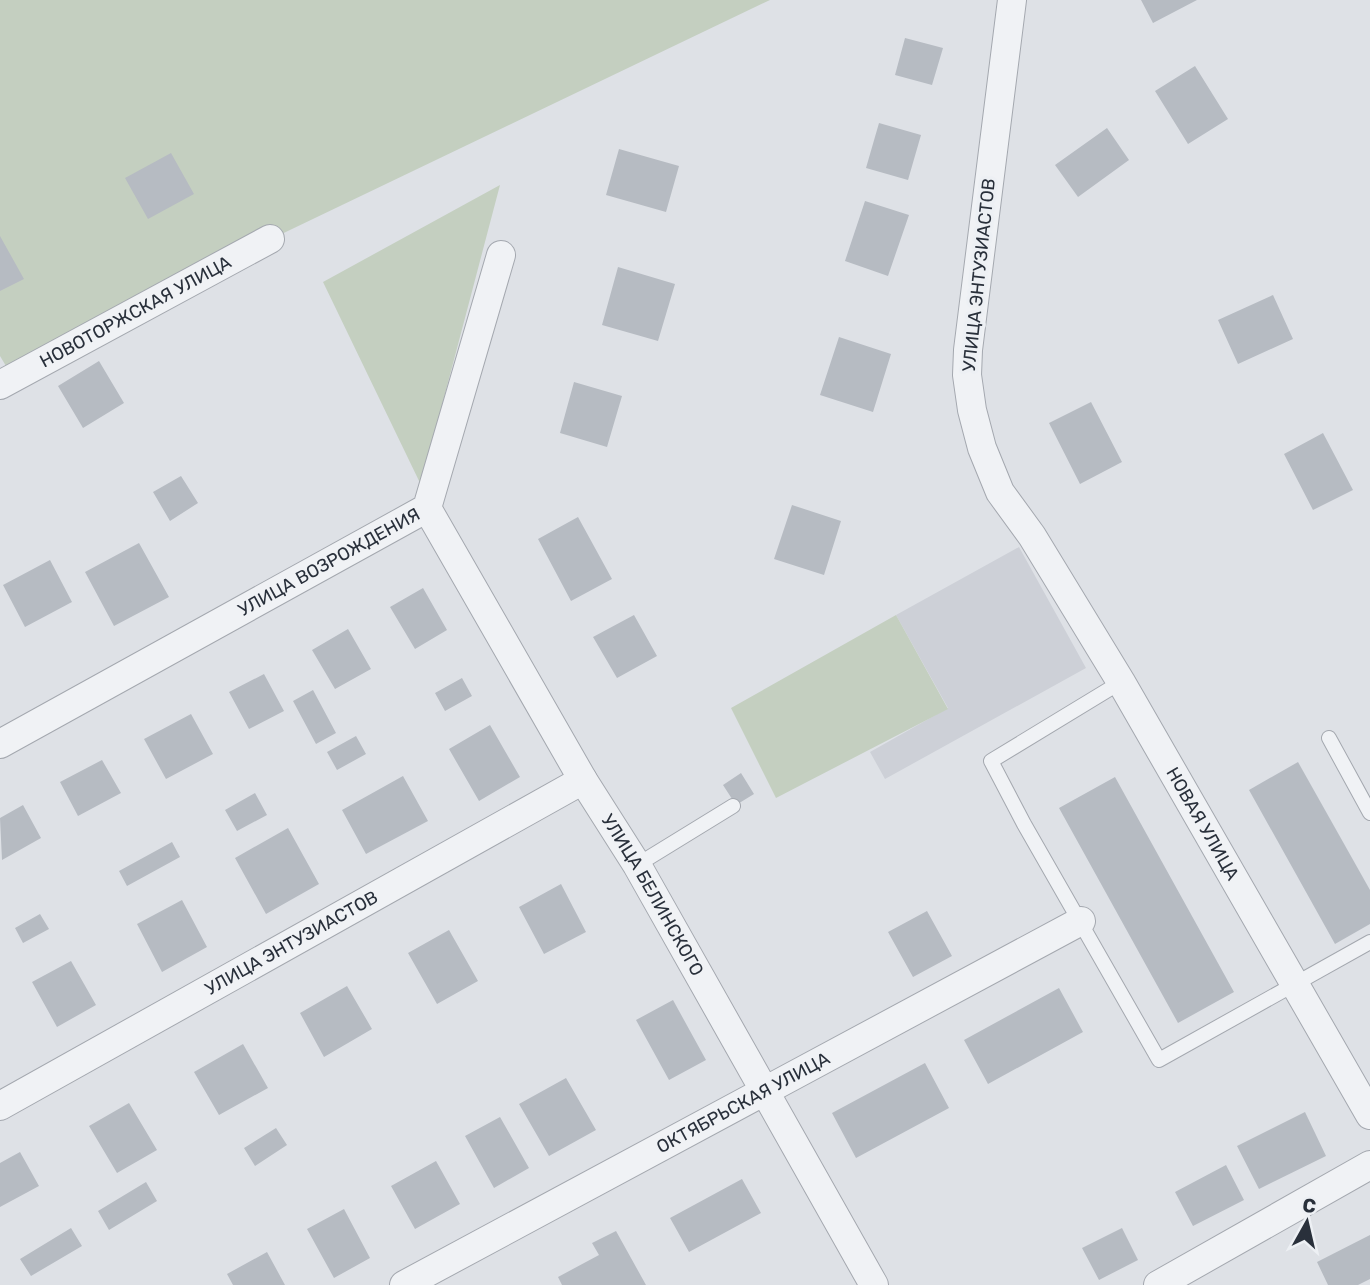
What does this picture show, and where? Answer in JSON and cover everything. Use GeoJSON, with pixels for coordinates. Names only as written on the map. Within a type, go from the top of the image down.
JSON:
{"type":"FeatureCollection","features":[{"type":"Feature","properties":{"kind":"street","name":"УЛИЦА ЭНТУЗИАСТОВ"},"geometry":{"type":"LineString","coordinates":[[1012,0],[967,375],[982,449],[1000,492],[1032,536]]}},
{"type":"Feature","properties":{"kind":"street","name":"НОВОТОРЖСКАЯ УЛИЦА"},"geometry":{"type":"LineString","coordinates":[[0,385],[270,239]]}},
{"type":"Feature","properties":{"kind":"street","name":"УЛИЦА ВОЗРОЖДЕНИЯ"},"geometry":{"type":"LineString","coordinates":[[0,744],[427,508],[501,255]]}},
{"type":"Feature","properties":{"kind":"street","name":"УЛИЦА БЕЛИНСКОГО"},"geometry":{"type":"LineString","coordinates":[[427,508],[583,780],[637,865],[874,1285]]}},
{"type":"Feature","properties":{"kind":"street","name":"НОВАЯ УЛИЦА"},"geometry":{"type":"LineString","coordinates":[[1032,536],[1121,682],[1370,1115]]}},
{"type":"Feature","properties":{"kind":"street","name":"УЛИЦА ЭНТУЗИАСТОВ"},"geometry":{"type":"LineString","coordinates":[[0,1106],[583,780]]}},
{"type":"Feature","properties":{"kind":"street","name":"ОКТЯБРЬСКАЯ УЛИЦА"},"geometry":{"type":"LineString","coordinates":[[404,1285],[1081,921]]}},
{"type":"Feature","properties":{"kind":"street"},"geometry":{"type":"LineString","coordinates":[[1158,1285],[1370,1165]]}},
{"type":"Feature","properties":{"kind":"lane"},"geometry":{"type":"LineString","coordinates":[[1121,682],[991,761],[1159,1060],[1370,942]]}},
{"type":"Feature","properties":{"kind":"lane"},"geometry":{"type":"LineString","coordinates":[[1329,738],[1370,813]]}},
{"type":"Feature","properties":{"kind":"lane"},"geometry":{"type":"LineString","coordinates":[[637,865],[733,806]]}},
{"type":"Feature","properties":{"kind":"shaded area"},"geometry":{"type":"Polygon","coordinates":[[[1019,547],[1086,668],[885,779],[870,752],[948,708],[896,615],[1019,547]]]}},
{"type":"Feature","properties":{"kind":"green space"},"geometry":{"type":"Polygon","coordinates":[[[0,0],[770,0],[6,366],[0,356],[0,0]]]}},
{"type":"Feature","properties":{"kind":"green space"},"geometry":{"type":"Polygon","coordinates":[[[500,185],[421,485],[323,282],[500,185]]]}},
{"type":"Feature","properties":{"kind":"green space"},"geometry":{"type":"Polygon","coordinates":[[[896,615],[948,709],[776,798],[731,708],[896,615]]]}},
{"type":"Feature","properties":{"kind":"building"},"geometry":{"type":"Polygon","coordinates":[[[1141,0],[1197,0],[1153,23],[1141,0]]]}},
{"type":"Feature","properties":{"kind":"building"},"geometry":{"type":"Polygon","coordinates":[[[905,38],[943,48],[932,85],[895,75],[905,38]]]}},
{"type":"Feature","properties":{"kind":"building"},"geometry":{"type":"Polygon","coordinates":[[[1195,66],[1228,119],[1188,144],[1155,91],[1195,66]]]}},
{"type":"Feature","properties":{"kind":"building"},"geometry":{"type":"Polygon","coordinates":[[[879,123],[921,135],[908,180],[866,168],[879,123]]]}},
{"type":"Feature","properties":{"kind":"building"},"geometry":{"type":"Polygon","coordinates":[[[1107,128],[1129,160],[1078,197],[1055,165],[1107,128]]]}},
{"type":"Feature","properties":{"kind":"building"},"geometry":{"type":"Polygon","coordinates":[[[619,149],[679,166],[666,212],[606,195],[619,149]]]}},
{"type":"Feature","properties":{"kind":"building"},"geometry":{"type":"Polygon","coordinates":[[[171,153],[194,194],[148,219],[125,178],[171,153]]]}},
{"type":"Feature","properties":{"kind":"building"},"geometry":{"type":"Polygon","coordinates":[[[865,201],[909,215],[888,276],[845,261],[865,201]]]}},
{"type":"Feature","properties":{"kind":"building"},"geometry":{"type":"Polygon","coordinates":[[[0,236],[24,279],[0,291],[0,236]]]}},
{"type":"Feature","properties":{"kind":"building"},"geometry":{"type":"Polygon","coordinates":[[[618,267],[675,284],[658,341],[602,325],[618,267]]]}},
{"type":"Feature","properties":{"kind":"building"},"geometry":{"type":"Polygon","coordinates":[[[1273,295],[1293,339],[1238,364],[1218,320],[1273,295]]]}},
{"type":"Feature","properties":{"kind":"building"},"geometry":{"type":"Polygon","coordinates":[[[839,337],[891,354],[873,412],[820,395],[839,337]]]}},
{"type":"Feature","properties":{"kind":"building"},"geometry":{"type":"Polygon","coordinates":[[[99,361],[124,403],[83,428],[58,386],[99,361]]]}},
{"type":"Feature","properties":{"kind":"building"},"geometry":{"type":"Polygon","coordinates":[[[574,382],[622,396],[607,447],[560,433],[574,382]]]}},
{"type":"Feature","properties":{"kind":"building"},"geometry":{"type":"Polygon","coordinates":[[[1091,402],[1122,462],[1080,484],[1049,423],[1091,402]]]}},
{"type":"Feature","properties":{"kind":"building"},"geometry":{"type":"Polygon","coordinates":[[[1323,433],[1353,490],[1313,510],[1284,454],[1323,433]]]}},
{"type":"Feature","properties":{"kind":"building"},"geometry":{"type":"Polygon","coordinates":[[[181,476],[198,503],[170,521],[153,492],[181,476]]]}},
{"type":"Feature","properties":{"kind":"building"},"geometry":{"type":"Polygon","coordinates":[[[792,505],[841,521],[824,575],[774,559],[792,505]]]}},
{"type":"Feature","properties":{"kind":"building"},"geometry":{"type":"Polygon","coordinates":[[[578,517],[612,579],[571,601],[538,539],[578,517]]]}},
{"type":"Feature","properties":{"kind":"building"},"geometry":{"type":"Polygon","coordinates":[[[139,543],[169,597],[114,626],[85,572],[139,543]]]}},
{"type":"Feature","properties":{"kind":"building"},"geometry":{"type":"Polygon","coordinates":[[[50,560],[72,602],[25,627],[3,585],[50,560]]]}},
{"type":"Feature","properties":{"kind":"building"},"geometry":{"type":"Polygon","coordinates":[[[423,588],[447,630],[415,649],[390,607],[423,588]]]}},
{"type":"Feature","properties":{"kind":"building"},"geometry":{"type":"Polygon","coordinates":[[[634,615],[657,656],[617,678],[593,637],[634,615]]]}},
{"type":"Feature","properties":{"kind":"building"},"geometry":{"type":"Polygon","coordinates":[[[348,629],[371,669],[335,689],[312,650],[348,629]]]}},
{"type":"Feature","properties":{"kind":"building"},"geometry":{"type":"Polygon","coordinates":[[[264,674],[284,711],[249,729],[229,692],[264,674]]]}},
{"type":"Feature","properties":{"kind":"building"},"geometry":{"type":"Polygon","coordinates":[[[462,678],[472,696],[445,711],[435,693],[462,678]]]}},
{"type":"Feature","properties":{"kind":"building"},"geometry":{"type":"Polygon","coordinates":[[[313,690],[336,733],[316,744],[293,701],[313,690]]]}},
{"type":"Feature","properties":{"kind":"building"},"geometry":{"type":"Polygon","coordinates":[[[191,714],[213,754],[166,779],[144,739],[191,714]]]}},
{"type":"Feature","properties":{"kind":"building"},"geometry":{"type":"Polygon","coordinates":[[[490,725],[520,777],[479,801],[449,749],[490,725]]]}},
{"type":"Feature","properties":{"kind":"building"},"geometry":{"type":"Polygon","coordinates":[[[356,736],[366,754],[337,770],[327,752],[356,736]]]}},
{"type":"Feature","properties":{"kind":"building"},"geometry":{"type":"Polygon","coordinates":[[[102,760],[121,793],[78,816],[60,782],[102,760]]]}},
{"type":"Feature","properties":{"kind":"building"},"geometry":{"type":"Polygon","coordinates":[[[1298,762],[1370,890],[1370,924],[1335,944],[1249,790],[1298,762]]]}},
{"type":"Feature","properties":{"kind":"building"},"geometry":{"type":"Polygon","coordinates":[[[741,773],[754,794],[736,805],[723,785],[741,773]]]}},
{"type":"Feature","properties":{"kind":"building"},"geometry":{"type":"Polygon","coordinates":[[[403,776],[428,821],[366,854],[342,810],[403,776]]]}},
{"type":"Feature","properties":{"kind":"building"},"geometry":{"type":"Polygon","coordinates":[[[1115,777],[1234,992],[1178,1023],[1059,808],[1115,777]]]}},
{"type":"Feature","properties":{"kind":"building"},"geometry":{"type":"Polygon","coordinates":[[[255,793],[267,815],[237,831],[225,810],[255,793]]]}},
{"type":"Feature","properties":{"kind":"building"},"geometry":{"type":"Polygon","coordinates":[[[23,805],[41,838],[2,860],[0,818],[23,805]]]}},
{"type":"Feature","properties":{"kind":"building"},"geometry":{"type":"Polygon","coordinates":[[[288,828],[319,884],[266,914],[235,858],[288,828]]]}},
{"type":"Feature","properties":{"kind":"building"},"geometry":{"type":"Polygon","coordinates":[[[172,842],[180,857],[127,886],[119,871],[172,842]]]}},
{"type":"Feature","properties":{"kind":"building"},"geometry":{"type":"Polygon","coordinates":[[[561,884],[586,932],[544,954],[519,907],[561,884]]]}},
{"type":"Feature","properties":{"kind":"building"},"geometry":{"type":"Polygon","coordinates":[[[182,900],[207,947],[162,972],[137,924],[182,900]]]}},
{"type":"Feature","properties":{"kind":"building"},"geometry":{"type":"Polygon","coordinates":[[[927,911],[952,956],[913,977],[888,932],[927,911]]]}},
{"type":"Feature","properties":{"kind":"building"},"geometry":{"type":"Polygon","coordinates":[[[40,914],[49,929],[23,943],[15,928],[40,914]]]}},
{"type":"Feature","properties":{"kind":"building"},"geometry":{"type":"Polygon","coordinates":[[[449,930],[478,981],[437,1004],[408,953],[449,930]]]}},
{"type":"Feature","properties":{"kind":"building"},"geometry":{"type":"Polygon","coordinates":[[[71,961],[96,1005],[57,1027],[32,982],[71,961]]]}},
{"type":"Feature","properties":{"kind":"building"},"geometry":{"type":"Polygon","coordinates":[[[347,986],[372,1029],[324,1057],[300,1013],[347,986]]]}},
{"type":"Feature","properties":{"kind":"building"},"geometry":{"type":"Polygon","coordinates":[[[1059,988],[1083,1032],[988,1084],[964,1040],[1059,988]]]}},
{"type":"Feature","properties":{"kind":"building"},"geometry":{"type":"Polygon","coordinates":[[[673,1000],[706,1060],[669,1080],[636,1020],[673,1000]]]}},
{"type":"Feature","properties":{"kind":"building"},"geometry":{"type":"Polygon","coordinates":[[[243,1044],[268,1088],[219,1115],[194,1072],[243,1044]]]}},
{"type":"Feature","properties":{"kind":"building"},"geometry":{"type":"Polygon","coordinates":[[[925,1063],[949,1108],[856,1158],[832,1113],[925,1063]]]}},
{"type":"Feature","properties":{"kind":"building"},"geometry":{"type":"Polygon","coordinates":[[[566,1078],[596,1130],[549,1156],[519,1104],[566,1078]]]}},
{"type":"Feature","properties":{"kind":"building"},"geometry":{"type":"Polygon","coordinates":[[[129,1103],[157,1150],[117,1173],[89,1126],[129,1103]]]}},
{"type":"Feature","properties":{"kind":"building"},"geometry":{"type":"Polygon","coordinates":[[[1305,1112],[1326,1156],[1259,1189],[1237,1146],[1305,1112]]]}},
{"type":"Feature","properties":{"kind":"building"},"geometry":{"type":"Polygon","coordinates":[[[500,1117],[529,1168],[494,1188],[465,1136],[500,1117]]]}},
{"type":"Feature","properties":{"kind":"building"},"geometry":{"type":"Polygon","coordinates":[[[276,1128],[287,1145],[255,1166],[244,1148],[276,1128]]]}},
{"type":"Feature","properties":{"kind":"building"},"geometry":{"type":"Polygon","coordinates":[[[20,1152],[39,1186],[0,1207],[0,1163],[20,1152]]]}},
{"type":"Feature","properties":{"kind":"building"},"geometry":{"type":"Polygon","coordinates":[[[436,1161],[460,1204],[415,1229],[391,1186],[436,1161]]]}},
{"type":"Feature","properties":{"kind":"building"},"geometry":{"type":"Polygon","coordinates":[[[1226,1165],[1244,1200],[1193,1226],[1175,1192],[1226,1165]]]}},
{"type":"Feature","properties":{"kind":"building"},"geometry":{"type":"Polygon","coordinates":[[[742,1179],[761,1213],[689,1252],[670,1218],[742,1179]]]}},
{"type":"Feature","properties":{"kind":"building"},"geometry":{"type":"Polygon","coordinates":[[[146,1182],[157,1201],[109,1230],[98,1211],[146,1182]]]}},
{"type":"Feature","properties":{"kind":"building"},"geometry":{"type":"Polygon","coordinates":[[[344,1209],[370,1258],[334,1278],[307,1229],[344,1209]]]}},
{"type":"Feature","properties":{"kind":"building"},"geometry":{"type":"Polygon","coordinates":[[[71,1228],[82,1246],[31,1276],[20,1259],[71,1228]]]}},
{"type":"Feature","properties":{"kind":"building"},"geometry":{"type":"Polygon","coordinates":[[[1122,1228],[1138,1260],[1099,1280],[1082,1248],[1122,1228]]]}},
{"type":"Feature","properties":{"kind":"building"},"geometry":{"type":"Polygon","coordinates":[[[616,1231],[646,1285],[562,1285],[558,1277],[599,1255],[592,1243],[616,1231]]]}},
{"type":"Feature","properties":{"kind":"building"},"geometry":{"type":"Polygon","coordinates":[[[1370,1235],[1370,1279],[1358,1285],[1328,1285],[1317,1262],[1370,1235]]]}},
{"type":"Feature","properties":{"kind":"building"},"geometry":{"type":"Polygon","coordinates":[[[267,1252],[285,1285],[233,1285],[227,1274],[267,1252]]]}}]}
